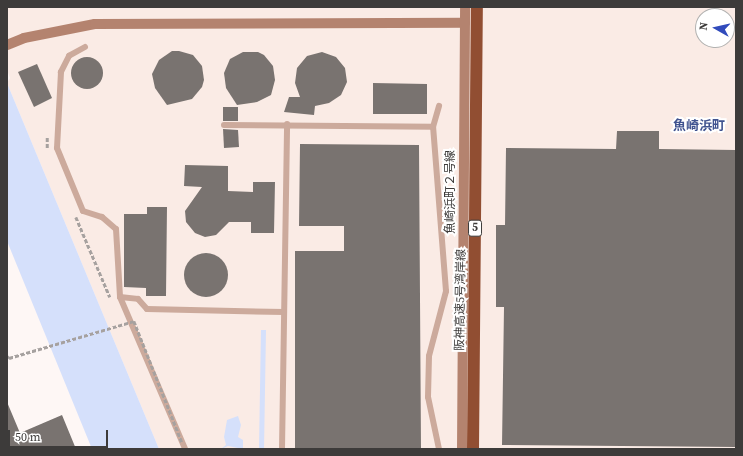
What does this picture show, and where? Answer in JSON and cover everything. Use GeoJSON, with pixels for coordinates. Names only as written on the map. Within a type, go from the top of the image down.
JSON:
{"type":"FeatureCollection","features":[{"type":"Feature","properties":{"kind":"highway","name":"阪神高速5号湾岸線"},"geometry":{"type":"LineString","coordinates":[[466,449],[470,7]]}},
{"type":"Feature","properties":{"kind":"highway","name":"阪神高速5号湾岸線"},"geometry":{"type":"LineString","coordinates":[[473,449],[477,7]]}},
{"type":"Feature","properties":{"kind":"street","name":"魚崎浜町２号線"},"geometry":{"type":"LineString","coordinates":[[462,449],[465,7]]}},
{"type":"Feature","properties":{"kind":"street"},"geometry":{"type":"LineString","coordinates":[[7,45],[24,38],[95,24],[465,23]]}},
{"type":"Feature","properties":{"kind":"lane"},"geometry":{"type":"LineString","coordinates":[[86,47],[69,56],[61,72],[57,148],[83,211],[102,218],[116,228],[120,297],[185,449]]}},
{"type":"Feature","properties":{"kind":"lane"},"geometry":{"type":"LineString","coordinates":[[439,106],[433,127],[446,291],[429,356],[428,398],[439,449]]}},
{"type":"Feature","properties":{"kind":"lane"},"geometry":{"type":"LineString","coordinates":[[224,125],[287,124],[433,127]]}},
{"type":"Feature","properties":{"kind":"lane"},"geometry":{"type":"LineString","coordinates":[[282,449],[287,124]]}},
{"type":"Feature","properties":{"kind":"lane"},"geometry":{"type":"LineString","coordinates":[[120,297],[138,299],[147,309],[284,312]]}},
{"type":"Feature","properties":{"kind":"path"},"geometry":{"type":"LineString","coordinates":[[48,129],[45,144],[48,151]]}},
{"type":"Feature","properties":{"kind":"path"},"geometry":{"type":"LineString","coordinates":[[73,209],[113,304]]}},
{"type":"Feature","properties":{"kind":"path"},"geometry":{"type":"LineString","coordinates":[[119,318],[125,333]]}},
{"type":"Feature","properties":{"kind":"path"},"geometry":{"type":"LineString","coordinates":[[7,356],[8,358],[134,321],[182,442]]}},
{"type":"Feature","properties":{"kind":"shaded area"},"geometry":{"type":"Polygon","coordinates":[[[7,7],[736,7],[736,449],[159,449],[7,83],[10,78],[7,70],[7,7]]]}},
{"type":"Feature","properties":{"kind":"water"},"geometry":{"type":"Polygon","coordinates":[[[7,83],[159,449],[92,449],[7,241],[7,83]]]}},
{"type":"Feature","properties":{"kind":"water"},"geometry":{"type":"Polygon","coordinates":[[[261,330],[266,330],[264,449],[259,449],[261,330]]]}},
{"type":"Feature","properties":{"kind":"water"},"geometry":{"type":"Polygon","coordinates":[[[238,416],[241,425],[238,437],[243,440],[243,449],[228,446],[221,449],[226,445],[224,437],[227,420],[238,416]]]}},
{"type":"Feature","properties":{"kind":"building"},"geometry":{"type":"Polygon","coordinates":[[[172,51],[179,51],[193,55],[202,66],[204,80],[202,87],[192,99],[167,105],[155,88],[152,74],[159,60],[172,51]]]}},
{"type":"Feature","properties":{"kind":"building"},"geometry":{"type":"Polygon","coordinates":[[[243,52],[258,52],[264,55],[273,66],[275,80],[271,95],[257,102],[237,105],[226,88],[224,73],[230,59],[243,52]]]}},
{"type":"Feature","properties":{"kind":"building"},"geometry":{"type":"Polygon","coordinates":[[[322,52],[336,57],[345,68],[347,82],[341,95],[329,103],[315,106],[314,115],[284,112],[289,97],[300,97],[295,83],[297,68],[307,56],[322,52]]]}},
{"type":"Feature","properties":{"kind":"building"},"geometry":{"type":"Polygon","coordinates":[[[84,57],[90,57],[99,61],[103,73],[99,85],[90,89],[84,89],[75,85],[71,76],[71,70],[75,61],[84,57]]]}},
{"type":"Feature","properties":{"kind":"building"},"geometry":{"type":"Polygon","coordinates":[[[37,64],[52,98],[34,107],[18,72],[37,64]]]}},
{"type":"Feature","properties":{"kind":"building"},"geometry":{"type":"Polygon","coordinates":[[[373,83],[427,84],[427,114],[373,114],[373,83]]]}},
{"type":"Feature","properties":{"kind":"building"},"geometry":{"type":"Polygon","coordinates":[[[223,107],[238,107],[238,121],[223,121],[223,107]]]}},
{"type":"Feature","properties":{"kind":"building"},"geometry":{"type":"Polygon","coordinates":[[[223,129],[238,130],[239,147],[224,148],[223,129]]]}},
{"type":"Feature","properties":{"kind":"building"},"geometry":{"type":"Polygon","coordinates":[[[617,131],[659,131],[659,149],[736,150],[736,447],[502,445],[504,307],[496,307],[496,225],[505,225],[506,148],[616,149],[617,131]]]}},
{"type":"Feature","properties":{"kind":"building"},"geometry":{"type":"Polygon","coordinates":[[[300,144],[419,145],[421,449],[295,449],[295,251],[344,251],[344,226],[299,226],[300,144]]]}},
{"type":"Feature","properties":{"kind":"building"},"geometry":{"type":"Polygon","coordinates":[[[185,165],[228,166],[228,191],[253,192],[253,182],[275,182],[274,233],[251,233],[251,222],[229,222],[216,235],[205,237],[195,233],[186,222],[185,211],[202,187],[184,186],[185,165]]]}},
{"type":"Feature","properties":{"kind":"building"},"geometry":{"type":"Polygon","coordinates":[[[147,207],[167,207],[166,296],[146,296],[146,288],[124,287],[124,214],[147,214],[147,207]]]}},
{"type":"Feature","properties":{"kind":"building"},"geometry":{"type":"Polygon","coordinates":[[[206,253],[218,257],[224,263],[228,275],[224,287],[218,293],[206,297],[194,293],[188,287],[184,275],[188,263],[194,257],[206,253]]]}},
{"type":"Feature","properties":{"kind":"building"},"geometry":{"type":"Polygon","coordinates":[[[7,402],[20,433],[62,415],[76,449],[7,449],[7,402]]]}},
{"type":"Feature","properties":{"kind":"district","name":"魚崎浜町"},"geometry":{"type":"Point","coordinates":[699,126]}}]}
